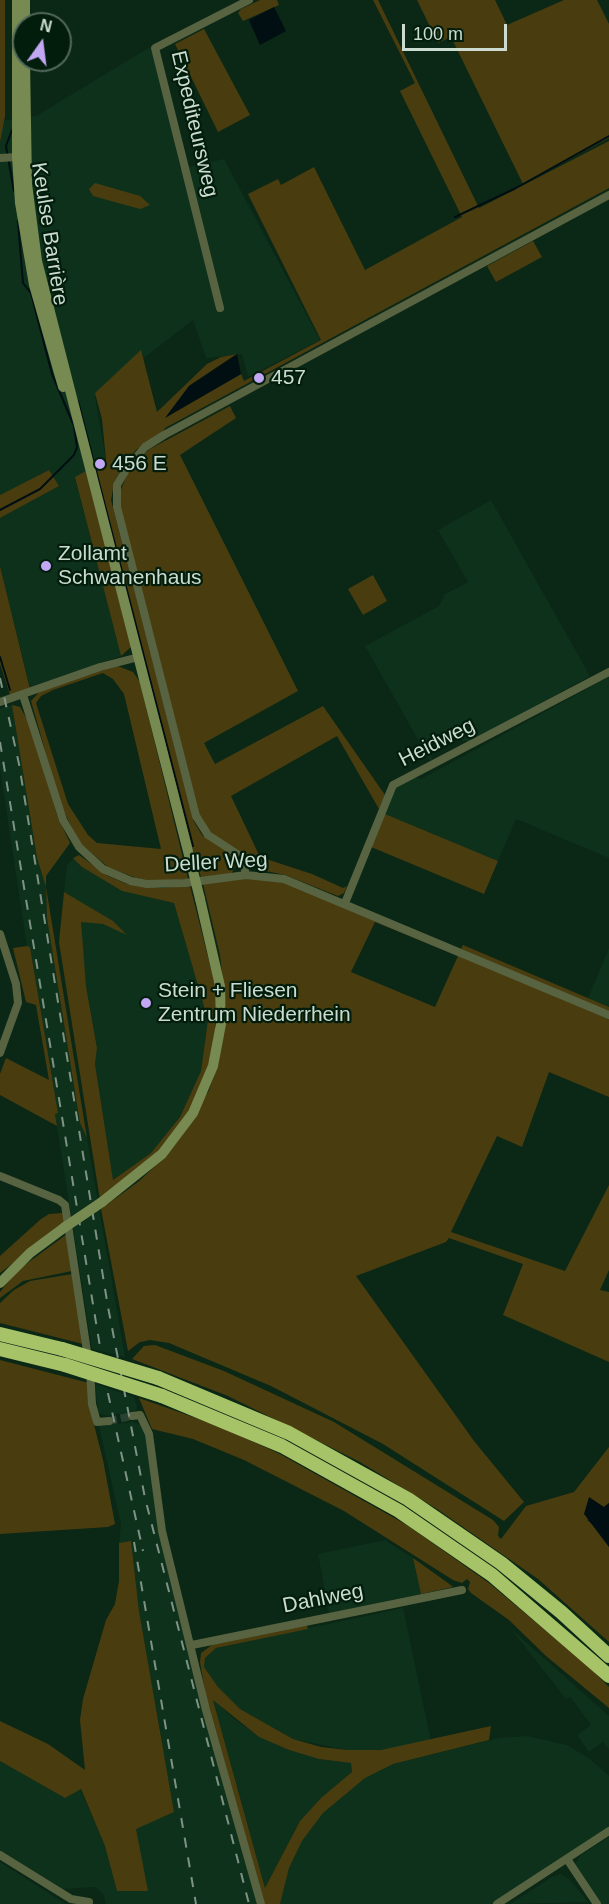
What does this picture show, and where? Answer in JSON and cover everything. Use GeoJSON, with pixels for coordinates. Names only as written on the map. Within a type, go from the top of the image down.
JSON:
{"type":"FeatureCollection","features":[{"type":"Feature","properties":{"kind":"highway"},"geometry":{"type":"LineString","coordinates":[[0,1334],[62,1349],[158,1378],[281,1429],[408,1499],[501,1563],[561,1612],[609,1656]]}},
{"type":"Feature","properties":{"kind":"highway"},"geometry":{"type":"LineString","coordinates":[[0,1349],[65,1365],[162,1396],[282,1446],[399,1511],[492,1575],[609,1676]]}},
{"type":"Feature","properties":{"kind":"main road","name":"Keulse Barrière"},"geometry":{"type":"LineString","coordinates":[[17,0],[17,157],[20,203],[34,285],[54,361],[82,432]]}},
{"type":"Feature","properties":{"kind":"main road","name":"Keulse Barrière"},"geometry":{"type":"LineString","coordinates":[[0,1283],[30,1253],[144,1171],[167,1148],[193,1113],[213,1066],[220,1024],[220,986],[200,898],[37,261],[29,209],[25,72]]}},
{"type":"Feature","properties":{"kind":"street","name":"Expediteursweg"},"geometry":{"type":"LineString","coordinates":[[220,308],[155,48],[249,0]]}},
{"type":"Feature","properties":{"kind":"street"},"geometry":{"type":"LineString","coordinates":[[0,158],[17,157]]}},
{"type":"Feature","properties":{"kind":"street"},"geometry":{"type":"LineString","coordinates":[[246,875],[242,857],[208,835],[196,816],[117,507],[117,485],[127,468],[145,447],[164,435],[609,195]]}},
{"type":"Feature","properties":{"kind":"street"},"geometry":{"type":"LineString","coordinates":[[0,702],[100,667],[139,657]]}},
{"type":"Feature","properties":{"kind":"street","name":"Heidweg"},"geometry":{"type":"LineString","coordinates":[[345,903],[393,785],[609,672]]}},
{"type":"Feature","properties":{"kind":"street","name":"Deller Weg"},"geometry":{"type":"LineString","coordinates":[[23,694],[63,820],[71,836],[90,858],[116,875],[147,884],[185,883],[246,875],[284,879],[609,1015]]}},
{"type":"Feature","properties":{"kind":"street"},"geometry":{"type":"LineString","coordinates":[[0,934],[16,984],[18,1003],[0,1053]]}},
{"type":"Feature","properties":{"kind":"street"},"geometry":{"type":"LineString","coordinates":[[0,1176],[59,1200],[65,1205],[78,1284],[92,1404],[97,1422],[109,1420]]}},
{"type":"Feature","properties":{"kind":"street"},"geometry":{"type":"LineString","coordinates":[[132,1416],[140,1415],[146,1426],[162,1531],[192,1645],[206,1710],[261,1904]]}},
{"type":"Feature","properties":{"kind":"street","name":"Dahlweg"},"geometry":{"type":"LineString","coordinates":[[192,1645],[462,1590]]}},
{"type":"Feature","properties":{"kind":"street"},"geometry":{"type":"LineString","coordinates":[[497,1904],[609,1831]]}},
{"type":"Feature","properties":{"kind":"street"},"geometry":{"type":"LineString","coordinates":[[0,1855],[71,1899],[89,1902]]}},
{"type":"Feature","properties":{"kind":"street"},"geometry":{"type":"LineString","coordinates":[[567,1859],[597,1904]]}},
{"type":"Feature","properties":{"kind":"shaded area"},"geometry":{"type":"Polygon","coordinates":[[[0,0],[5,0],[5,116],[0,142],[0,0]]]}},
{"type":"Feature","properties":{"kind":"shaded area"},"geometry":{"type":"Polygon","coordinates":[[[260,0],[277,0],[279,5],[243,21],[238,13],[241,9],[260,0]]]}},
{"type":"Feature","properties":{"kind":"shaded area"},"geometry":{"type":"Polygon","coordinates":[[[373,0],[378,0],[479,208],[609,141],[609,188],[165,428],[161,435],[137,449],[123,465],[114,483],[111,500],[194,822],[202,835],[228,852],[238,862],[231,874],[201,877],[183,815],[95,466],[106,460],[102,419],[95,393],[141,350],[157,412],[207,364],[221,357],[237,354],[189,386],[166,417],[241,374],[244,381],[321,340],[248,194],[278,179],[281,185],[314,167],[365,270],[462,217],[400,91],[415,83],[373,0]]]}},
{"type":"Feature","properties":{"kind":"shaded area"},"geometry":{"type":"Polygon","coordinates":[[[417,0],[495,0],[507,25],[564,0],[597,0],[609,24],[609,138],[523,184],[451,37],[438,43],[417,0]]]}},
{"type":"Feature","properties":{"kind":"shaded area"},"geometry":{"type":"Polygon","coordinates":[[[274,7],[286,31],[260,45],[249,20],[274,7]]]}},
{"type":"Feature","properties":{"kind":"shaded area"},"geometry":{"type":"Polygon","coordinates":[[[204,29],[250,115],[218,132],[175,44],[204,29]]]}},
{"type":"Feature","properties":{"kind":"shaded area"},"geometry":{"type":"Polygon","coordinates":[[[150,47],[161,77],[180,169],[224,159],[320,340],[248,377],[242,354],[206,358],[193,320],[95,396],[106,461],[75,478],[121,656],[30,687],[0,566],[0,518],[59,486],[49,470],[0,495],[0,121],[36,116],[150,47]]]}},
{"type":"Feature","properties":{"kind":"shaded area"},"geometry":{"type":"Polygon","coordinates":[[[95,183],[140,196],[150,205],[140,209],[93,196],[89,189],[95,183]]]}},
{"type":"Feature","properties":{"kind":"shaded area"},"geometry":{"type":"Polygon","coordinates":[[[533,241],[542,257],[496,282],[487,266],[533,241]]]}},
{"type":"Feature","properties":{"kind":"shaded area"},"geometry":{"type":"Polygon","coordinates":[[[237,354],[241,374],[165,418],[189,386],[237,354]]]}},
{"type":"Feature","properties":{"kind":"shaded area"},"geometry":{"type":"Polygon","coordinates":[[[230,406],[236,418],[180,455],[298,691],[204,743],[215,764],[323,706],[385,795],[379,809],[337,736],[231,796],[260,857],[312,874],[343,888],[347,886],[344,893],[338,896],[285,875],[261,870],[243,853],[212,834],[200,817],[121,510],[120,492],[128,472],[143,455],[230,406]]]}},
{"type":"Feature","properties":{"kind":"shaded area"},"geometry":{"type":"Polygon","coordinates":[[[49,470],[59,486],[0,518],[0,495],[49,470]]]}},
{"type":"Feature","properties":{"kind":"shaded area"},"geometry":{"type":"Polygon","coordinates":[[[86,471],[131,647],[121,656],[75,477],[86,471]]]}},
{"type":"Feature","properties":{"kind":"shaded area"},"geometry":{"type":"Polygon","coordinates":[[[491,500],[590,676],[476,739],[468,741],[437,738],[430,746],[432,759],[430,761],[365,646],[439,606],[445,594],[468,582],[438,530],[491,500]]]}},
{"type":"Feature","properties":{"kind":"shaded area"},"geometry":{"type":"Polygon","coordinates":[[[0,566],[30,689],[10,695],[0,664],[0,566]]]}},
{"type":"Feature","properties":{"kind":"shaded area"},"geometry":{"type":"Polygon","coordinates":[[[373,575],[387,601],[363,615],[348,589],[373,575]]]}},
{"type":"Feature","properties":{"kind":"shaded area"},"geometry":{"type":"Polygon","coordinates":[[[115,665],[133,672],[140,682],[188,879],[153,881],[136,878],[108,867],[80,843],[61,806],[31,701],[40,691],[115,665]],[[103,673],[53,690],[41,696],[36,703],[68,804],[88,835],[97,843],[161,849],[124,694],[113,679],[103,673]]]}},
{"type":"Feature","properties":{"kind":"shaded area"},"geometry":{"type":"Polygon","coordinates":[[[609,677],[609,858],[516,819],[498,861],[385,814],[396,787],[415,777],[421,779],[609,677]]]}},
{"type":"Feature","properties":{"kind":"shaded area"},"geometry":{"type":"Polygon","coordinates":[[[12,705],[37,858],[46,887],[47,918],[80,1123],[87,1138],[125,1357],[92,1349],[55,1114],[58,1113],[30,947],[27,946],[0,769],[0,709],[12,705]]]}},
{"type":"Feature","properties":{"kind":"shaded area"},"geometry":{"type":"Polygon","coordinates":[[[12,705],[20,707],[28,721],[58,818],[70,843],[46,876],[46,887],[37,858],[12,705]]]}},
{"type":"Feature","properties":{"kind":"shaded area"},"geometry":{"type":"Polygon","coordinates":[[[385,814],[498,861],[484,894],[371,847],[385,814]]]}},
{"type":"Feature","properties":{"kind":"shaded area"},"geometry":{"type":"Polygon","coordinates":[[[79,855],[108,876],[127,884],[161,888],[190,886],[217,992],[214,1049],[199,1092],[185,1119],[149,1162],[100,1200],[59,942],[64,892],[113,921],[127,935],[103,924],[81,922],[86,986],[97,1048],[95,1064],[113,1180],[151,1153],[180,1117],[201,1071],[208,1020],[174,903],[122,891],[82,867],[73,858],[79,855]]]}},
{"type":"Feature","properties":{"kind":"shaded area","name":"Stein + Fliesen Zentrum Niederrhein"},"geometry":{"type":"Polygon","coordinates":[[[73,858],[82,867],[122,891],[174,903],[208,1020],[201,1071],[180,1117],[151,1153],[113,1180],[95,1064],[97,1047],[86,986],[80,921],[103,924],[125,933],[112,921],[64,892],[67,865],[73,858]]]}},
{"type":"Feature","properties":{"kind":"shaded area"},"geometry":{"type":"Polygon","coordinates":[[[236,879],[264,879],[286,883],[609,1019],[609,1097],[549,1072],[522,1147],[497,1136],[451,1232],[565,1271],[609,1185],[609,1270],[600,1290],[609,1292],[609,1362],[503,1315],[523,1264],[449,1238],[446,1242],[356,1276],[474,1441],[524,1502],[504,1521],[383,1444],[271,1386],[169,1343],[150,1340],[140,1342],[128,1351],[101,1209],[138,1182],[165,1157],[183,1134],[209,1090],[218,1065],[226,1008],[220,955],[203,884],[236,879]],[[375,922],[351,972],[435,1007],[458,956],[375,922]]]}},
{"type":"Feature","properties":{"kind":"shaded area"},"geometry":{"type":"Polygon","coordinates":[[[46,887],[87,1138],[80,1123],[47,918],[46,887]]]}},
{"type":"Feature","properties":{"kind":"shaded area"},"geometry":{"type":"Polygon","coordinates":[[[463,945],[609,1007],[609,1012],[461,949],[463,945]]]}},
{"type":"Feature","properties":{"kind":"shaded area"},"geometry":{"type":"Polygon","coordinates":[[[30,947],[58,1113],[55,1114],[57,1126],[0,1095],[0,1074],[6,1058],[49,1080],[36,1005],[26,1002],[13,948],[30,947]]]}},
{"type":"Feature","properties":{"kind":"shaded area"},"geometry":{"type":"Polygon","coordinates":[[[609,948],[609,1007],[588,998],[609,948]]]}},
{"type":"Feature","properties":{"kind":"shaded area"},"geometry":{"type":"Polygon","coordinates":[[[63,1213],[66,1223],[0,1273],[0,1256],[41,1219],[49,1214],[63,1213]]]}},
{"type":"Feature","properties":{"kind":"shaded area"},"geometry":{"type":"Polygon","coordinates":[[[67,1234],[72,1271],[23,1281],[0,1298],[0,1292],[18,1270],[67,1234]]]}},
{"type":"Feature","properties":{"kind":"shaded area"},"geometry":{"type":"Polygon","coordinates":[[[72,1274],[83,1344],[0,1323],[0,1303],[14,1290],[30,1281],[72,1274]]]}},
{"type":"Feature","properties":{"kind":"shaded area"},"geometry":{"type":"Polygon","coordinates":[[[155,1345],[224,1371],[334,1422],[493,1520],[499,1527],[498,1536],[501,1539],[526,1506],[574,1492],[609,1447],[609,1503],[587,1520],[596,1527],[609,1547],[609,1642],[538,1579],[437,1509],[360,1462],[228,1396],[132,1359],[144,1346],[155,1345]]]}},
{"type":"Feature","properties":{"kind":"shaded area"},"geometry":{"type":"Polygon","coordinates":[[[0,1360],[89,1383],[90,1409],[103,1460],[115,1524],[108,1527],[0,1534],[0,1360]]]}},
{"type":"Feature","properties":{"kind":"shaded area"},"geometry":{"type":"Polygon","coordinates":[[[95,1384],[134,1397],[137,1407],[135,1411],[108,1416],[98,1413],[95,1384]]]}},
{"type":"Feature","properties":{"kind":"shaded area"},"geometry":{"type":"Polygon","coordinates":[[[139,1398],[216,1425],[278,1453],[407,1525],[489,1583],[588,1666],[609,1687],[609,1708],[546,1656],[509,1620],[471,1593],[468,1589],[470,1582],[467,1579],[462,1583],[453,1580],[344,1511],[244,1460],[193,1439],[152,1429],[139,1398]]]}},
{"type":"Feature","properties":{"kind":"shaded area"},"geometry":{"type":"Polygon","coordinates":[[[133,1422],[144,1426],[146,1432],[156,1511],[258,1904],[105,1904],[104,1895],[95,1887],[63,1889],[0,1850],[0,1761],[65,1798],[80,1789],[105,1846],[117,1891],[136,1828],[174,1812],[139,1611],[131,1541],[119,1543],[121,1524],[99,1426],[133,1422]]]}},
{"type":"Feature","properties":{"kind":"shaded area"},"geometry":{"type":"Polygon","coordinates":[[[589,1497],[604,1507],[609,1503],[609,1547],[584,1514],[589,1497]]]}},
{"type":"Feature","properties":{"kind":"shaded area"},"geometry":{"type":"Polygon","coordinates":[[[385,1540],[413,1558],[421,1594],[329,1613],[318,1554],[385,1540]]]}},
{"type":"Feature","properties":{"kind":"shaded area"},"geometry":{"type":"Polygon","coordinates":[[[131,1541],[139,1611],[174,1812],[136,1829],[148,1891],[117,1891],[105,1846],[81,1789],[65,1798],[0,1761],[0,1721],[48,1744],[85,1770],[80,1720],[83,1699],[106,1620],[115,1604],[119,1581],[119,1543],[131,1541]]]}},
{"type":"Feature","properties":{"kind":"shaded area"},"geometry":{"type":"Polygon","coordinates":[[[413,1558],[448,1583],[453,1587],[421,1594],[413,1558]]]}},
{"type":"Feature","properties":{"kind":"shaded area"},"geometry":{"type":"Polygon","coordinates":[[[403,1608],[431,1741],[381,1750],[347,1750],[293,1739],[240,1709],[218,1687],[204,1667],[205,1658],[216,1648],[403,1608]]]}},
{"type":"Feature","properties":{"kind":"shaded area"},"geometry":{"type":"Polygon","coordinates":[[[307,1625],[308,1629],[216,1648],[205,1658],[204,1667],[218,1687],[240,1709],[293,1739],[321,1747],[381,1750],[491,1726],[489,1740],[393,1764],[365,1778],[323,1813],[302,1841],[289,1868],[280,1904],[263,1904],[207,1702],[200,1662],[201,1653],[216,1642],[307,1625]],[[213,1700],[265,1888],[300,1821],[322,1797],[352,1772],[351,1763],[319,1759],[289,1750],[259,1737],[213,1700]]]}},
{"type":"Feature","properties":{"kind":"shaded area"},"geometry":{"type":"Polygon","coordinates":[[[511,1629],[609,1716],[609,1749],[603,1742],[589,1752],[577,1735],[591,1725],[570,1697],[566,1699],[511,1629]]]}},
{"type":"Feature","properties":{"kind":"shaded area"},"geometry":{"type":"Polygon","coordinates":[[[213,1699],[233,1718],[259,1737],[289,1750],[319,1759],[351,1763],[352,1772],[322,1797],[300,1821],[265,1888],[213,1699]]]}},
{"type":"Feature","properties":{"kind":"shaded area"},"geometry":{"type":"Polygon","coordinates":[[[527,1736],[567,1745],[590,1759],[609,1776],[609,1827],[491,1904],[280,1904],[289,1868],[302,1841],[323,1813],[365,1778],[393,1764],[499,1738],[527,1736]]]}},
{"type":"Feature","properties":{"kind":"shaded area"},"geometry":{"type":"Polygon","coordinates":[[[609,1837],[609,1904],[601,1904],[576,1870],[575,1864],[581,1855],[609,1837]]]}},
{"type":"Feature","properties":{"kind":"shaded area"},"geometry":{"type":"Polygon","coordinates":[[[0,1862],[66,1904],[0,1904],[0,1862]]]}},
{"type":"Feature","properties":{"kind":"shaded area"},"geometry":{"type":"Polygon","coordinates":[[[560,1874],[569,1879],[588,1902],[510,1904],[552,1877],[560,1874]]]}},
{"type":"Feature","properties":{"kind":"waterway"},"geometry":{"type":"LineString","coordinates":[[12,130],[6,146],[14,191]]}},
{"type":"Feature","properties":{"kind":"waterway"},"geometry":{"type":"LineString","coordinates":[[455,217],[516,188],[609,136]]}},
{"type":"Feature","properties":{"kind":"waterway"},"geometry":{"type":"LineString","coordinates":[[0,510],[40,489],[74,455],[77,447],[74,426],[52,374],[31,293],[23,283],[18,221]]}},
{"type":"Feature","properties":{"kind":"waterway"},"geometry":{"type":"LineString","coordinates":[[78,401],[193,846]]}},
{"type":"Feature","properties":{"kind":"waterway"},"geometry":{"type":"LineString","coordinates":[[0,657],[10,690]]}},
{"type":"Feature","properties":{"kind":"tunnel"},"geometry":{"type":"LineString","coordinates":[[109,1421],[132,1416]]}},
{"type":"Feature","properties":{"kind":"railway"},"geometry":{"type":"LineString","coordinates":[[0,678],[19,764],[108,1307],[145,1498],[249,1904]]}},
{"type":"Feature","properties":{"kind":"railway"},"geometry":{"type":"LineString","coordinates":[[0,742],[107,1389],[143,1551]]}},
{"type":"Feature","properties":{"kind":"railway"},"geometry":{"type":"LineString","coordinates":[[134,1542],[196,1904]]}},
{"type":"Feature","properties":{"kind":"place","name":"457"},"geometry":{"type":"Point","coordinates":[259,378]}},
{"type":"Feature","properties":{"kind":"place","name":"456 E"},"geometry":{"type":"Point","coordinates":[100,464]}},
{"type":"Feature","properties":{"kind":"place","name":"Zollamt Schwanenhaus"},"geometry":{"type":"Point","coordinates":[46,566]}},
{"type":"Feature","properties":{"kind":"place","name":"Stein + Fliesen Zentrum Niederrhein"},"geometry":{"type":"Point","coordinates":[146,1003]}}]}
